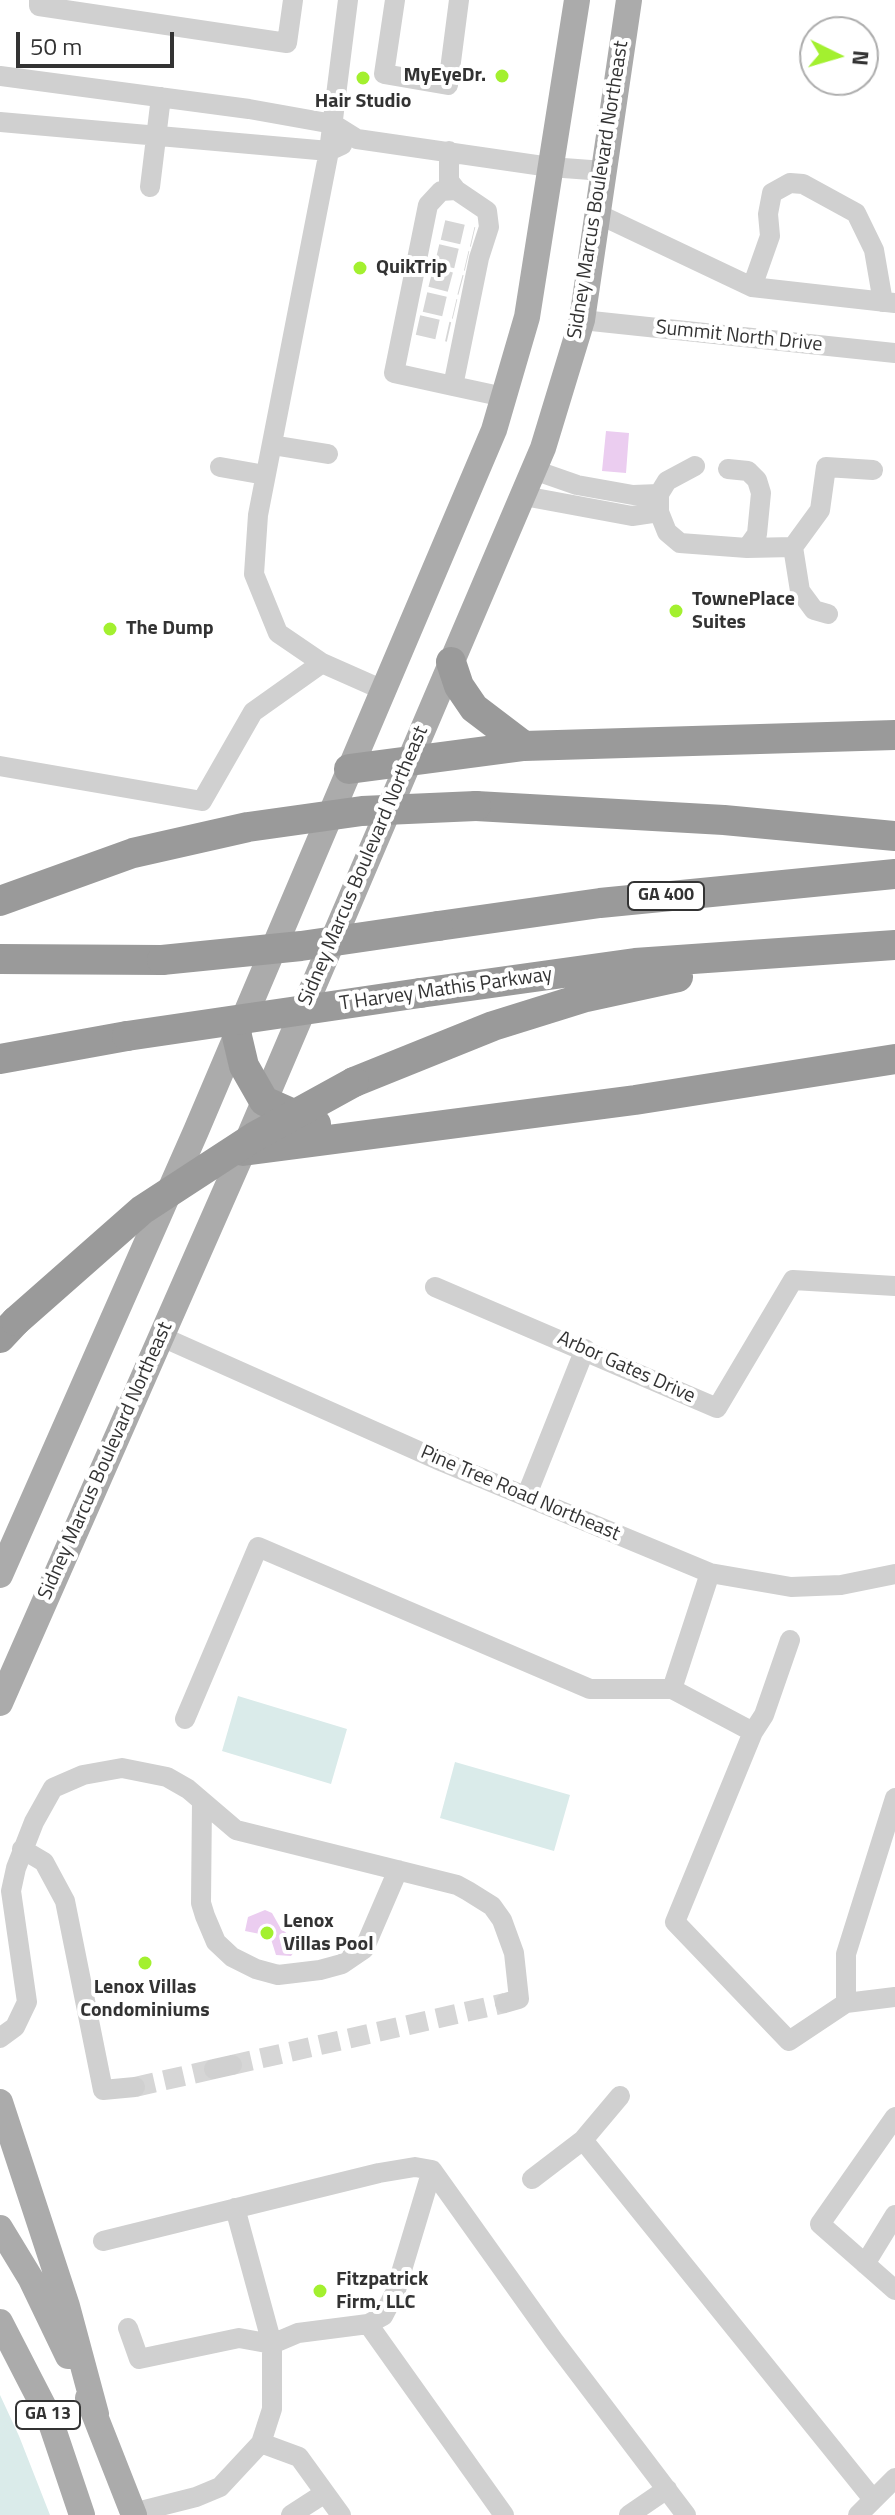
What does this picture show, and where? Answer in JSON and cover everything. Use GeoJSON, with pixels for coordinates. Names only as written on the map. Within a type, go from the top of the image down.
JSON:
{"type":"FeatureCollection","features":[{"type":"Feature","properties":{"kind":"highway"},"geometry":{"type":"LineString","coordinates":[[451,662],[459,686],[474,708],[524,746]]}},
{"type":"Feature","properties":{"kind":"highway"},"geometry":{"type":"LineString","coordinates":[[349,769],[524,746],[895,735]]}},
{"type":"Feature","properties":{"kind":"highway"},"geometry":{"type":"LineString","coordinates":[[0,901],[133,853],[248,827],[362,811],[476,806],[708,819],[895,836]]}},
{"type":"Feature","properties":{"kind":"highway","name":"GA 400"},"geometry":{"type":"LineString","coordinates":[[0,959],[162,960],[301,946],[709,891],[895,874]]}},
{"type":"Feature","properties":{"kind":"highway","name":"T Harvey Mathis Parkway"},"geometry":{"type":"LineString","coordinates":[[0,1059],[127,1036],[635,963],[895,945]]}},
{"type":"Feature","properties":{"kind":"highway"},"geometry":{"type":"LineString","coordinates":[[8,1330],[142,1210],[254,1137],[354,1082],[493,1026],[586,997],[798,952]]}},
{"type":"Feature","properties":{"kind":"highway"},"geometry":{"type":"LineString","coordinates":[[236,1032],[244,1066],[264,1101],[351,1139]]}},
{"type":"Feature","properties":{"kind":"highway"},"geometry":{"type":"LineString","coordinates":[[243,1151],[351,1139],[895,1059]]}},
{"type":"Feature","properties":{"kind":"main road"},"geometry":{"type":"LineString","coordinates":[[0,1575],[472,487],[504,397],[527,317],[577,0]]}},
{"type":"Feature","properties":{"kind":"main road","name":"Sidney Marcus Boulevard Northeast"},"geometry":{"type":"LineString","coordinates":[[0,1703],[243,1151],[534,470],[582,320],[629,0]]}},
{"type":"Feature","properties":{"kind":"main road"},"geometry":{"type":"LineString","coordinates":[[0,2102],[67,2306],[96,2414]]}},
{"type":"Feature","properties":{"kind":"main road","name":"GA 13"},"geometry":{"type":"LineString","coordinates":[[0,2228],[31,2279],[96,2414],[134,2514]]}},
{"type":"Feature","properties":{"kind":"main road","name":"GA 13"},"geometry":{"type":"LineString","coordinates":[[0,2322],[49,2417],[82,2515]]}},
{"type":"Feature","properties":{"kind":"street"},"geometry":{"type":"LineString","coordinates":[[39,0],[39,6],[287,43],[293,0]]}},
{"type":"Feature","properties":{"kind":"street"},"geometry":{"type":"LineString","coordinates":[[348,0],[329,151],[265,475],[258,515],[254,574],[278,633],[322,663],[383,690]]}},
{"type":"Feature","properties":{"kind":"street"},"geometry":{"type":"LineString","coordinates":[[395,0],[384,74],[448,85],[459,0]]}},
{"type":"Feature","properties":{"kind":"street"},"geometry":{"type":"LineString","coordinates":[[0,76],[333,124],[357,139],[550,167],[604,171]]}},
{"type":"Feature","properties":{"kind":"street"},"geometry":{"type":"LineString","coordinates":[[150,187],[161,97]]}},
{"type":"Feature","properties":{"kind":"street"},"geometry":{"type":"LineString","coordinates":[[0,122],[329,151],[357,139]]}},
{"type":"Feature","properties":{"kind":"street"},"geometry":{"type":"LineString","coordinates":[[449,151],[448,177],[456,190],[487,211],[489,227],[479,238],[461,311],[456,334],[453,386]]}},
{"type":"Feature","properties":{"kind":"street"},"geometry":{"type":"LineString","coordinates":[[598,214],[752,287],[889,302],[874,250],[856,213],[803,184],[790,183],[772,193],[768,214],[770,236],[752,287]]}},
{"type":"Feature","properties":{"kind":"street"},"geometry":{"type":"LineString","coordinates":[[456,190],[441,191],[428,205],[434,227],[411,324],[394,373],[504,397]]}},
{"type":"Feature","properties":{"kind":"street","name":"Summit North Drive"},"geometry":{"type":"LineString","coordinates":[[582,320],[895,353]]}},
{"type":"Feature","properties":{"kind":"street"},"geometry":{"type":"LineString","coordinates":[[272,445],[328,454]]}},
{"type":"Feature","properties":{"kind":"street"},"geometry":{"type":"LineString","coordinates":[[695,466],[667,481],[659,503],[667,532],[680,543],[747,548],[793,547]]}},
{"type":"Feature","properties":{"kind":"street"},"geometry":{"type":"LineString","coordinates":[[220,467],[265,475]]}},
{"type":"Feature","properties":{"kind":"street"},"geometry":{"type":"LineString","coordinates":[[828,614],[814,610],[800,591],[793,547],[820,510],[826,467],[873,470]]}},
{"type":"Feature","properties":{"kind":"street"},"geometry":{"type":"LineString","coordinates":[[728,469],[748,471],[757,480],[761,493],[757,534],[747,548]]}},
{"type":"Feature","properties":{"kind":"street"},"geometry":{"type":"LineString","coordinates":[[534,470],[577,485],[659,503]]}},
{"type":"Feature","properties":{"kind":"street"},"geometry":{"type":"LineString","coordinates":[[524,496],[632,516],[659,503]]}},
{"type":"Feature","properties":{"kind":"street"},"geometry":{"type":"LineString","coordinates":[[0,766],[202,801],[253,712],[322,663]]}},
{"type":"Feature","properties":{"kind":"street","name":"Arbor Gates Drive"},"geometry":{"type":"LineString","coordinates":[[435,1287],[717,1408],[793,1280],[895,1286]]}},
{"type":"Feature","properties":{"kind":"street","name":"Pine Tree Road Northeast"},"geometry":{"type":"LineString","coordinates":[[160,1336],[526,1497],[710,1573],[791,1587],[841,1585],[895,1574]]}},
{"type":"Feature","properties":{"kind":"street"},"geometry":{"type":"LineString","coordinates":[[526,1497],[585,1349]]}},
{"type":"Feature","properties":{"kind":"street"},"geometry":{"type":"LineString","coordinates":[[185,1719],[258,1547],[590,1689],[672,1689],[753,1732]]}},
{"type":"Feature","properties":{"kind":"street"},"geometry":{"type":"LineString","coordinates":[[672,1689],[710,1573]]}},
{"type":"Feature","properties":{"kind":"street"},"geometry":{"type":"LineString","coordinates":[[790,1640],[764,1715],[753,1732],[675,1922],[789,2041],[846,2003],[895,1997]]}},
{"type":"Feature","properties":{"kind":"street"},"geometry":{"type":"LineString","coordinates":[[0,2038],[15,2027],[27,2002],[11,1891],[22,1849],[53,1788],[83,1775],[122,1768],[167,1777],[236,1830],[457,1885],[492,1906],[502,1920],[518,1976],[519,1999],[505,2003]]}},
{"type":"Feature","properties":{"kind":"street"},"geometry":{"type":"LineString","coordinates":[[846,2003],[846,1954],[895,1798]]}},
{"type":"Feature","properties":{"kind":"street"},"geometry":{"type":"LineString","coordinates":[[202,1801],[201,1903],[205,1916],[216,1942],[232,1957],[256,1969],[278,1975],[320,1970],[342,1964],[364,1949],[398,1870]]}},
{"type":"Feature","properties":{"kind":"street"},"geometry":{"type":"LineString","coordinates":[[22,1849],[44,1862],[65,1901],[103,2090],[135,2087]]}},
{"type":"Feature","properties":{"kind":"street"},"geometry":{"type":"LineString","coordinates":[[532,2179],[583,2140],[620,2096]]}},
{"type":"Feature","properties":{"kind":"street"},"geometry":{"type":"LineString","coordinates":[[895,2117],[820,2224],[895,2290]]}},
{"type":"Feature","properties":{"kind":"street"},"geometry":{"type":"LineString","coordinates":[[583,2140],[872,2498]]}},
{"type":"Feature","properties":{"kind":"street"},"geometry":{"type":"LineString","coordinates":[[103,2241],[379,2173],[415,2167],[432,2170],[686,2515]]}},
{"type":"Feature","properties":{"kind":"street"},"geometry":{"type":"LineString","coordinates":[[128,2328],[139,2359],[239,2338],[272,2344],[298,2333],[368,2324],[383,2316],[395,2293],[432,2170]]}},
{"type":"Feature","properties":{"kind":"street"},"geometry":{"type":"LineString","coordinates":[[134,2514],[197,2506],[220,2487],[261,2443],[272,2409],[272,2344],[235,2208]]}},
{"type":"Feature","properties":{"kind":"street"},"geometry":{"type":"LineString","coordinates":[[865,2264],[895,2215]]}},
{"type":"Feature","properties":{"kind":"street"},"geometry":{"type":"LineString","coordinates":[[368,2324],[504,2515]]}},
{"type":"Feature","properties":{"kind":"street"},"geometry":{"type":"LineString","coordinates":[[261,2443],[299,2457],[341,2515]]}},
{"type":"Feature","properties":{"kind":"street"},"geometry":{"type":"LineString","coordinates":[[858,2515],[895,2478]]}},
{"type":"Feature","properties":{"kind":"street"},"geometry":{"type":"LineString","coordinates":[[629,2515],[667,2489]]}},
{"type":"Feature","properties":{"kind":"street"},"geometry":{"type":"LineString","coordinates":[[291,2515],[325,2493]]}},
{"type":"Feature","properties":{"kind":"shaded area"},"geometry":{"type":"Polygon","coordinates":[[[606,431],[629,433],[626,473],[602,471],[606,431]]]}},
{"type":"Feature","properties":{"kind":"shaded area"},"geometry":{"type":"Polygon","coordinates":[[[238,1696],[347,1729],[331,1784],[222,1751],[238,1696]]]}},
{"type":"Feature","properties":{"kind":"shaded area"},"geometry":{"type":"Polygon","coordinates":[[[455,1762],[570,1795],[554,1851],[440,1818],[455,1762]]]}},
{"type":"Feature","properties":{"kind":"shaded area","name":"Lenox Villas Pool"},"geometry":{"type":"Polygon","coordinates":[[[265,1910],[272,1913],[281,1929],[296,1940],[297,1948],[291,1956],[276,1955],[270,1936],[245,1931],[248,1917],[265,1910]]]}},
{"type":"Feature","properties":{"kind":"shaded area"},"geometry":{"type":"Polygon","coordinates":[[[0,2395],[19,2436],[50,2515],[0,2515],[0,2395]]]}},
{"type":"Feature","properties":{"kind":"tunnel"},"geometry":{"type":"LineString","coordinates":[[443,230],[473,237]]}},
{"type":"Feature","properties":{"kind":"tunnel"},"geometry":{"type":"LineString","coordinates":[[437,254],[467,261]]}},
{"type":"Feature","properties":{"kind":"tunnel"},"geometry":{"type":"LineString","coordinates":[[431,277],[461,285]]}},
{"type":"Feature","properties":{"kind":"tunnel"},"geometry":{"type":"LineString","coordinates":[[425,302],[455,309]]}},
{"type":"Feature","properties":{"kind":"tunnel"},"geometry":{"type":"LineString","coordinates":[[418,325],[449,332]]}},
{"type":"Feature","properties":{"kind":"tunnel"},"geometry":{"type":"LineString","coordinates":[[232,2065],[505,2003]]}},
{"type":"Feature","properties":{"kind":"tunnel"},"geometry":{"type":"LineString","coordinates":[[135,2087],[214,2069]]}},
{"type":"Feature","properties":{"kind":"place","name":"MyEyeDr."},"geometry":{"type":"Point","coordinates":[502,76]}},
{"type":"Feature","properties":{"kind":"place","name":"Hair Studio"},"geometry":{"type":"Point","coordinates":[363,78]}},
{"type":"Feature","properties":{"kind":"place","name":"QuikTrip"},"geometry":{"type":"Point","coordinates":[360,268]}},
{"type":"Feature","properties":{"kind":"place","name":"TownePlace Suites"},"geometry":{"type":"Point","coordinates":[676,611]}},
{"type":"Feature","properties":{"kind":"place","name":"The Dump"},"geometry":{"type":"Point","coordinates":[110,629]}},
{"type":"Feature","properties":{"kind":"place","name":"Lenox Villas Pool"},"geometry":{"type":"Point","coordinates":[267,1933]}},
{"type":"Feature","properties":{"kind":"place","name":"Lenox Villas Condominiums"},"geometry":{"type":"Point","coordinates":[145,1963]}},
{"type":"Feature","properties":{"kind":"place","name":"Fitzpatrick Firm, LLC"},"geometry":{"type":"Point","coordinates":[320,2291]}}]}
